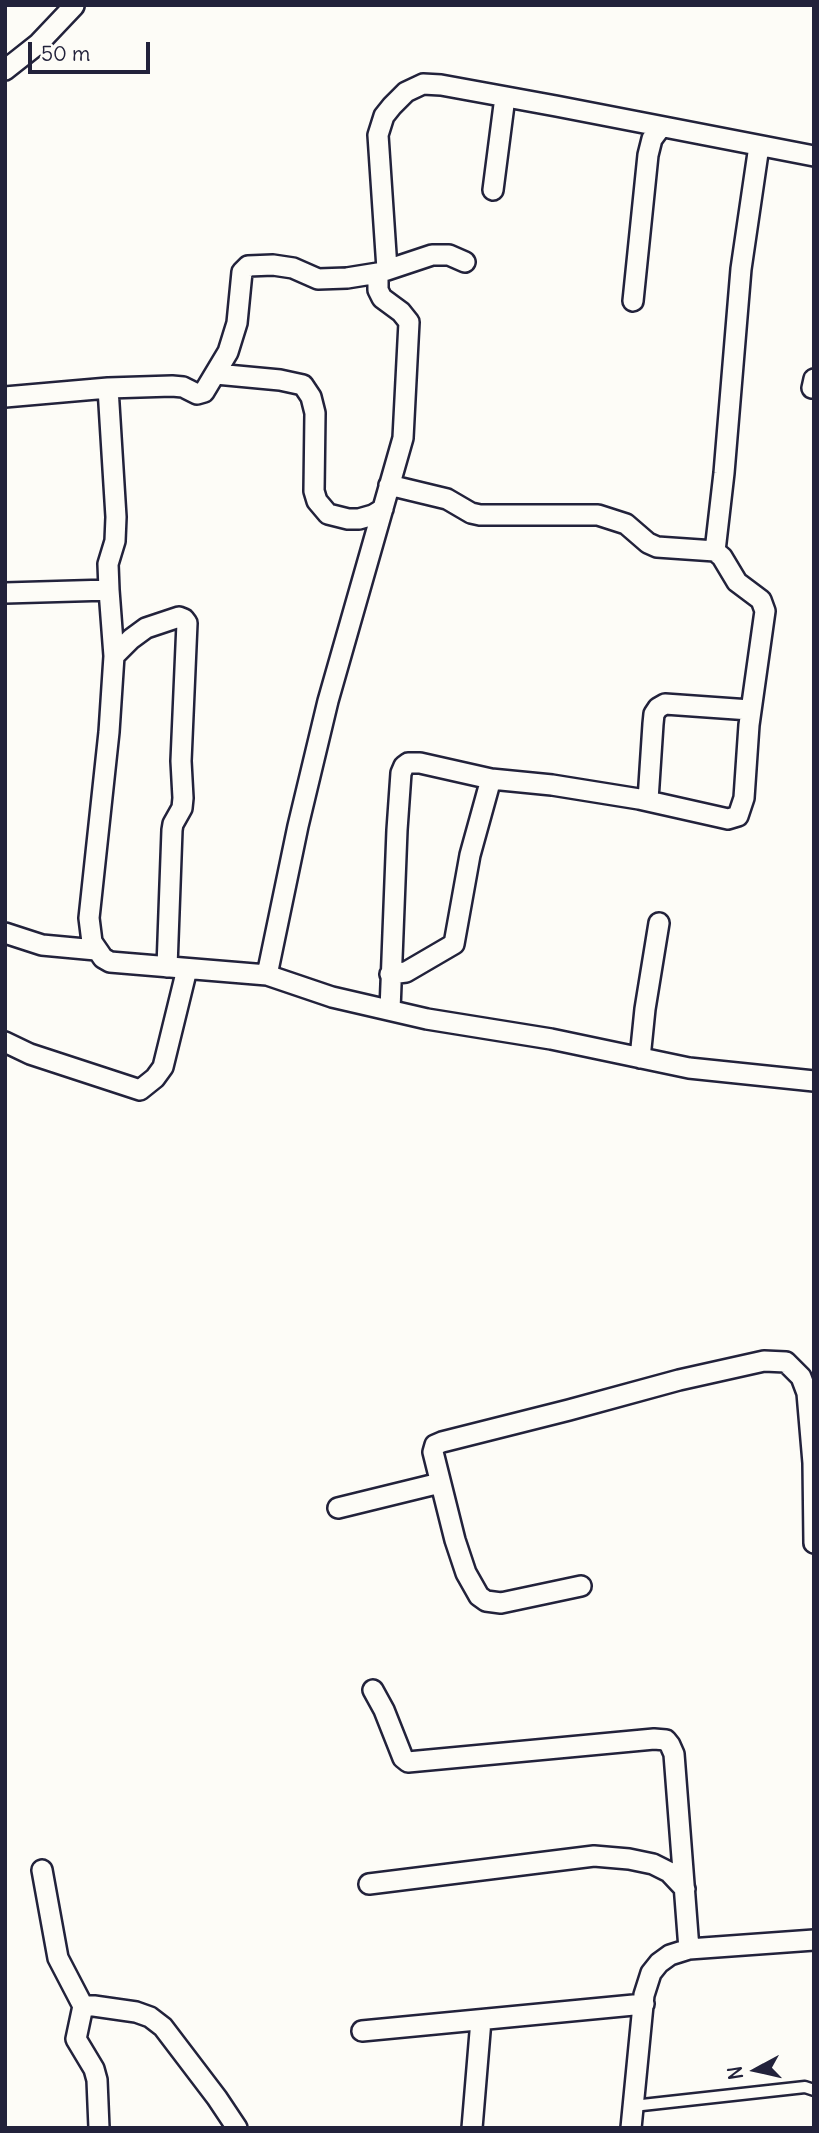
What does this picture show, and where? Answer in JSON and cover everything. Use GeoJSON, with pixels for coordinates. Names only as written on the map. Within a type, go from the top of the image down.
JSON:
{"type":"FeatureCollection","features":[{"type":"Feature","properties":{"kind":"street"},"geometry":{"type":"LineString","coordinates":[[5,70],[38,44],[74,6]]}},
{"type":"Feature","properties":{"kind":"street"},"geometry":{"type":"LineString","coordinates":[[267,975],[298,826],[328,701],[403,438],[409,322],[401,312],[382,298],[378,290],[382,271],[377,135],[384,116],[406,92],[423,84],[441,85],[814,156]]}},
{"type":"Feature","properties":{"kind":"street"},"geometry":{"type":"LineString","coordinates":[[494,190],[505,97]]}},
{"type":"Feature","properties":{"kind":"street"},"geometry":{"type":"LineString","coordinates":[[633,301],[648,155],[652,139],[661,127]]}},
{"type":"Feature","properties":{"kind":"street"},"geometry":{"type":"LineString","coordinates":[[715,551],[741,269],[759,146]]}},
{"type":"Feature","properties":{"kind":"street"},"geometry":{"type":"LineString","coordinates":[[5,397],[108,388],[172,386],[200,394],[216,374],[228,352],[237,323],[242,272],[247,265],[293,268],[318,279],[347,278],[444,254],[465,262]]}},
{"type":"Feature","properties":{"kind":"street"},"geometry":{"type":"LineString","coordinates":[[216,374],[303,385],[311,397],[315,413],[314,491],[317,501],[328,514],[348,519],[359,519],[383,509]]}},
{"type":"Feature","properties":{"kind":"street"},"geometry":{"type":"LineString","coordinates":[[108,388],[116,517],[115,541],[108,564],[114,656],[109,732],[89,918],[92,942],[103,958],[110,962],[267,975],[332,997],[427,1019],[551,1039],[689,1068],[814,1082]]}},
{"type":"Feature","properties":{"kind":"street"},"geometry":{"type":"LineString","coordinates":[[389,485],[447,499],[471,513],[480,515],[598,515],[626,524],[648,543],[657,547],[715,551],[722,557],[737,582],[764,604],[765,611],[750,710],[744,798],[738,816],[734,818],[728,819],[648,800],[552,785],[491,779],[420,763],[408,763],[404,766],[401,773],[397,830],[390,1010]]}},
{"type":"Feature","properties":{"kind":"street"},"geometry":{"type":"LineString","coordinates":[[5,593],[109,590]]}},
{"type":"Feature","properties":{"kind":"street"},"geometry":{"type":"LineString","coordinates":[[5,1042],[30,1054],[140,1090],[155,1078],[163,1067],[177,968],[172,830],[182,808],[183,798],[181,761],[187,623],[179,617],[146,628],[114,656]]}},
{"type":"Feature","properties":{"kind":"street"},"geometry":{"type":"LineString","coordinates":[[648,800],[654,714],[658,708],[665,704],[750,710]]}},
{"type":"Feature","properties":{"kind":"street"},"geometry":{"type":"LineString","coordinates":[[390,974],[406,972],[454,944],[470,855],[491,779]]}},
{"type":"Feature","properties":{"kind":"street"},"geometry":{"type":"LineString","coordinates":[[640,1058],[659,923]]}},
{"type":"Feature","properties":{"kind":"street"},"geometry":{"type":"LineString","coordinates":[[5,933],[43,945],[96,950]]}},
{"type":"Feature","properties":{"kind":"street"},"geometry":{"type":"LineString","coordinates":[[581,1586],[501,1603],[486,1601],[479,1596],[466,1573],[455,1539],[433,1452],[435,1445],[679,1380],[764,1361],[786,1362],[801,1377],[813,1426],[814,1543]]}},
{"type":"Feature","properties":{"kind":"street"},"geometry":{"type":"LineString","coordinates":[[338,1507],[440,1483]]}},
{"type":"Feature","properties":{"kind":"street"},"geometry":{"type":"LineString","coordinates":[[373,1689],[403,1758],[408,1762],[653,1739],[666,1740],[674,1754],[690,1949]]}},
{"type":"Feature","properties":{"kind":"street"},"geometry":{"type":"LineString","coordinates":[[369,1884],[594,1856],[653,1864],[669,1872],[685,1889]]}},
{"type":"Feature","properties":{"kind":"street"},"geometry":{"type":"LineString","coordinates":[[42,1871],[58,1958],[83,2006],[76,2039],[94,2069],[97,2080],[99,2128]]}},
{"type":"Feature","properties":{"kind":"street"},"geometry":{"type":"LineString","coordinates":[[631,2128],[643,2004],[647,1982],[659,1963],[670,1955],[690,1949],[814,1940]]}},
{"type":"Feature","properties":{"kind":"street"},"geometry":{"type":"LineString","coordinates":[[362,2031],[643,2004]]}},
{"type":"Feature","properties":{"kind":"street"},"geometry":{"type":"LineString","coordinates":[[83,2006],[136,2011],[163,2027],[218,2098],[237,2128]]}},
{"type":"Feature","properties":{"kind":"street"},"geometry":{"type":"LineString","coordinates":[[472,2128],[481,2020]]}},
{"type":"Feature","properties":{"kind":"lane"},"geometry":{"type":"LineString","coordinates":[[633,2106],[805,2087],[814,2090]]}}]}
